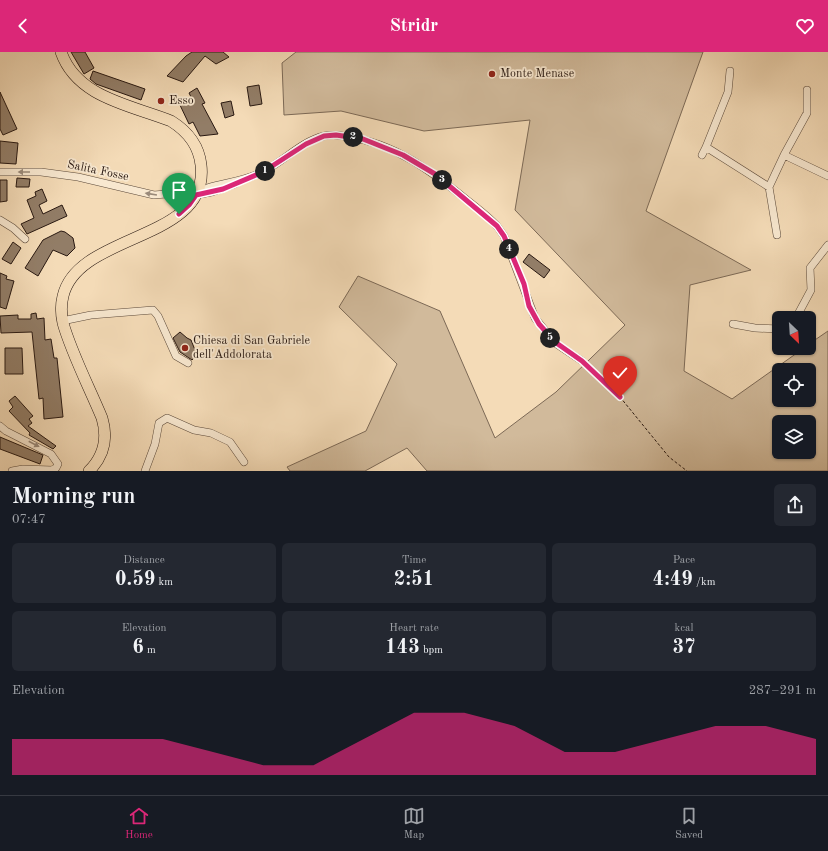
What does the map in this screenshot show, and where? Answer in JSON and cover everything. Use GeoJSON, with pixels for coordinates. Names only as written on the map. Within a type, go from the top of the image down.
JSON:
{"type":"FeatureCollection","features":[{"type":"Feature","properties":{"kind":"main road"},"geometry":{"type":"LineString","coordinates":[[61,52],[75,77],[90,89],[171,121],[186,133],[196,147],[201,163],[201,182],[193,194],[189,205],[174,218],[91,260],[80,268],[65,288],[62,301],[62,321],[105,427],[104,447],[93,470]]}},
{"type":"Feature","properties":{"kind":"street"},"geometry":{"type":"LineString","coordinates":[[702,155],[728,92],[730,71]]}},
{"type":"Feature","properties":{"kind":"street"},"geometry":{"type":"LineString","coordinates":[[778,235],[769,187],[784,155],[807,113],[807,90]]}},
{"type":"Feature","properties":{"kind":"street"},"geometry":{"type":"LineString","coordinates":[[207,188],[232,181],[242,180],[272,167],[314,140],[330,135],[363,139],[403,155],[435,174],[497,226],[504,236],[535,318],[555,342],[582,361]]}},
{"type":"Feature","properties":{"kind":"street"},"geometry":{"type":"LineString","coordinates":[[706,147],[769,187]]}},
{"type":"Feature","properties":{"kind":"street"},"geometry":{"type":"LineString","coordinates":[[784,155],[828,176]]}},
{"type":"Feature","properties":{"kind":"street","name":"Salita Fosse"},"geometry":{"type":"LineString","coordinates":[[0,172],[37,172],[78,177],[154,195],[193,194],[223,189],[242,180]]}},
{"type":"Feature","properties":{"kind":"street"},"geometry":{"type":"LineString","coordinates":[[0,220],[13,228],[25,239]]}},
{"type":"Feature","properties":{"kind":"street"},"geometry":{"type":"LineString","coordinates":[[800,311],[811,290],[810,268],[828,245]]}},
{"type":"Feature","properties":{"kind":"street"},"geometry":{"type":"LineString","coordinates":[[62,321],[91,315],[153,310],[158,316],[176,356],[188,364]]}},
{"type":"Feature","properties":{"kind":"street"},"geometry":{"type":"LineString","coordinates":[[733,324],[755,328],[772,329]]}},
{"type":"Feature","properties":{"kind":"street"},"geometry":{"type":"LineString","coordinates":[[145,471],[155,444],[159,423],[167,418],[194,430],[211,433],[230,442],[244,462]]}},
{"type":"Feature","properties":{"kind":"street"},"geometry":{"type":"LineString","coordinates":[[0,426],[6,431],[51,454],[58,464],[56,468],[52,470],[23,469],[12,471]]}},
{"type":"Feature","properties":{"kind":"path"},"geometry":{"type":"LineString","coordinates":[[582,361],[620,397],[669,457],[688,471]]}},
{"type":"Feature","properties":{"kind":"shaded area"},"geometry":{"type":"Polygon","coordinates":[[[296,52],[703,52],[646,211],[751,270],[690,285],[684,371],[732,399],[772,371],[772,407],[816,407],[816,363],[783,363],[794,355],[816,355],[816,339],[828,331],[828,471],[427,471],[407,448],[365,471],[290,471],[287,467],[366,431],[397,364],[339,307],[358,276],[440,311],[495,438],[556,392],[625,325],[515,210],[530,120],[424,131],[341,111],[284,115],[282,63],[296,52]]]}},
{"type":"Feature","properties":{"kind":"building"},"geometry":{"type":"Polygon","coordinates":[[[71,52],[85,52],[94,68],[84,74],[71,52]]]}},
{"type":"Feature","properties":{"kind":"building"},"geometry":{"type":"Polygon","coordinates":[[[192,52],[223,52],[229,57],[216,64],[205,56],[183,82],[167,76],[186,56],[192,52]]]}},
{"type":"Feature","properties":{"kind":"building"},"geometry":{"type":"Polygon","coordinates":[[[93,71],[145,89],[141,100],[96,84],[90,79],[93,71]]]}},
{"type":"Feature","properties":{"kind":"building"},"geometry":{"type":"Polygon","coordinates":[[[259,85],[262,104],[250,106],[247,87],[259,85]]]}},
{"type":"Feature","properties":{"kind":"building"},"geometry":{"type":"Polygon","coordinates":[[[197,88],[205,103],[202,104],[218,134],[200,136],[193,122],[189,124],[179,103],[191,97],[189,93],[197,88]]]}},
{"type":"Feature","properties":{"kind":"building"},"geometry":{"type":"Polygon","coordinates":[[[0,92],[17,129],[3,135],[0,129],[0,92]]]}},
{"type":"Feature","properties":{"kind":"building"},"geometry":{"type":"Polygon","coordinates":[[[231,101],[234,115],[225,118],[221,103],[231,101]]]}},
{"type":"Feature","properties":{"kind":"building"},"geometry":{"type":"Polygon","coordinates":[[[0,141],[18,143],[16,164],[0,163],[0,141]]]}},
{"type":"Feature","properties":{"kind":"building"},"geometry":{"type":"Polygon","coordinates":[[[17,178],[30,179],[29,187],[16,187],[17,178]]]}},
{"type":"Feature","properties":{"kind":"building"},"geometry":{"type":"Polygon","coordinates":[[[0,180],[7,180],[7,201],[0,202],[0,180]]]}},
{"type":"Feature","properties":{"kind":"building"},"geometry":{"type":"Polygon","coordinates":[[[42,189],[47,201],[39,205],[43,214],[62,205],[67,216],[27,234],[21,224],[34,218],[27,200],[36,196],[35,192],[42,189]]]}},
{"type":"Feature","properties":{"kind":"building"},"geometry":{"type":"Polygon","coordinates":[[[61,231],[73,238],[75,248],[67,256],[53,250],[38,276],[25,268],[43,240],[61,231]]]}},
{"type":"Feature","properties":{"kind":"building"},"geometry":{"type":"Polygon","coordinates":[[[13,242],[21,248],[11,264],[2,259],[13,242]]]}},
{"type":"Feature","properties":{"kind":"building"},"geometry":{"type":"Polygon","coordinates":[[[529,254],[550,270],[544,278],[523,262],[529,254]]]}},
{"type":"Feature","properties":{"kind":"building"},"geometry":{"type":"Polygon","coordinates":[[[0,273],[7,276],[6,279],[14,281],[6,309],[0,307],[0,273]]]}},
{"type":"Feature","properties":{"kind":"building"},"geometry":{"type":"Polygon","coordinates":[[[36,313],[37,319],[44,318],[45,340],[51,339],[54,358],[57,358],[63,417],[44,419],[43,398],[39,399],[32,332],[1,333],[0,316],[18,315],[18,319],[31,319],[31,314],[36,313]]]}},
{"type":"Feature","properties":{"kind":"building","name":"Chiesa di San Gabriele dell'Addolorata"},"geometry":{"type":"Polygon","coordinates":[[[180,332],[191,340],[197,355],[192,360],[180,352],[173,338],[180,332]]]}},
{"type":"Feature","properties":{"kind":"building"},"geometry":{"type":"Polygon","coordinates":[[[5,348],[22,348],[23,374],[5,374],[5,348]]]}},
{"type":"Feature","properties":{"kind":"building"},"geometry":{"type":"Polygon","coordinates":[[[15,396],[33,416],[29,419],[32,423],[28,426],[56,446],[53,449],[29,435],[30,433],[9,411],[13,407],[9,401],[15,396]]]}},
{"type":"Feature","properties":{"kind":"building"},"geometry":{"type":"Polygon","coordinates":[[[0,437],[43,455],[40,464],[0,449],[0,437]]]}},
{"type":"Feature","properties":{"kind":"place","name":"Monte Menase"},"geometry":{"type":"Point","coordinates":[492,74]}},
{"type":"Feature","properties":{"kind":"place","name":"Esso"},"geometry":{"type":"Point","coordinates":[161,101]}},
{"type":"Feature","properties":{"kind":"place","name":"Chiesa di San Gabriele dell'Addolorata"},"geometry":{"type":"Point","coordinates":[185,348]}},
{"type":"Feature","properties":{"kind":"route"},"geometry":{"type":"LineString","coordinates":[[179,214],[189,205],[196,195],[223,189],[263,172],[306,144],[318,138],[336,135],[363,139],[382,146],[403,155],[435,174],[493,221],[504,236],[524,284],[529,306],[539,324],[555,342],[582,361],[620,397]]}}]}
